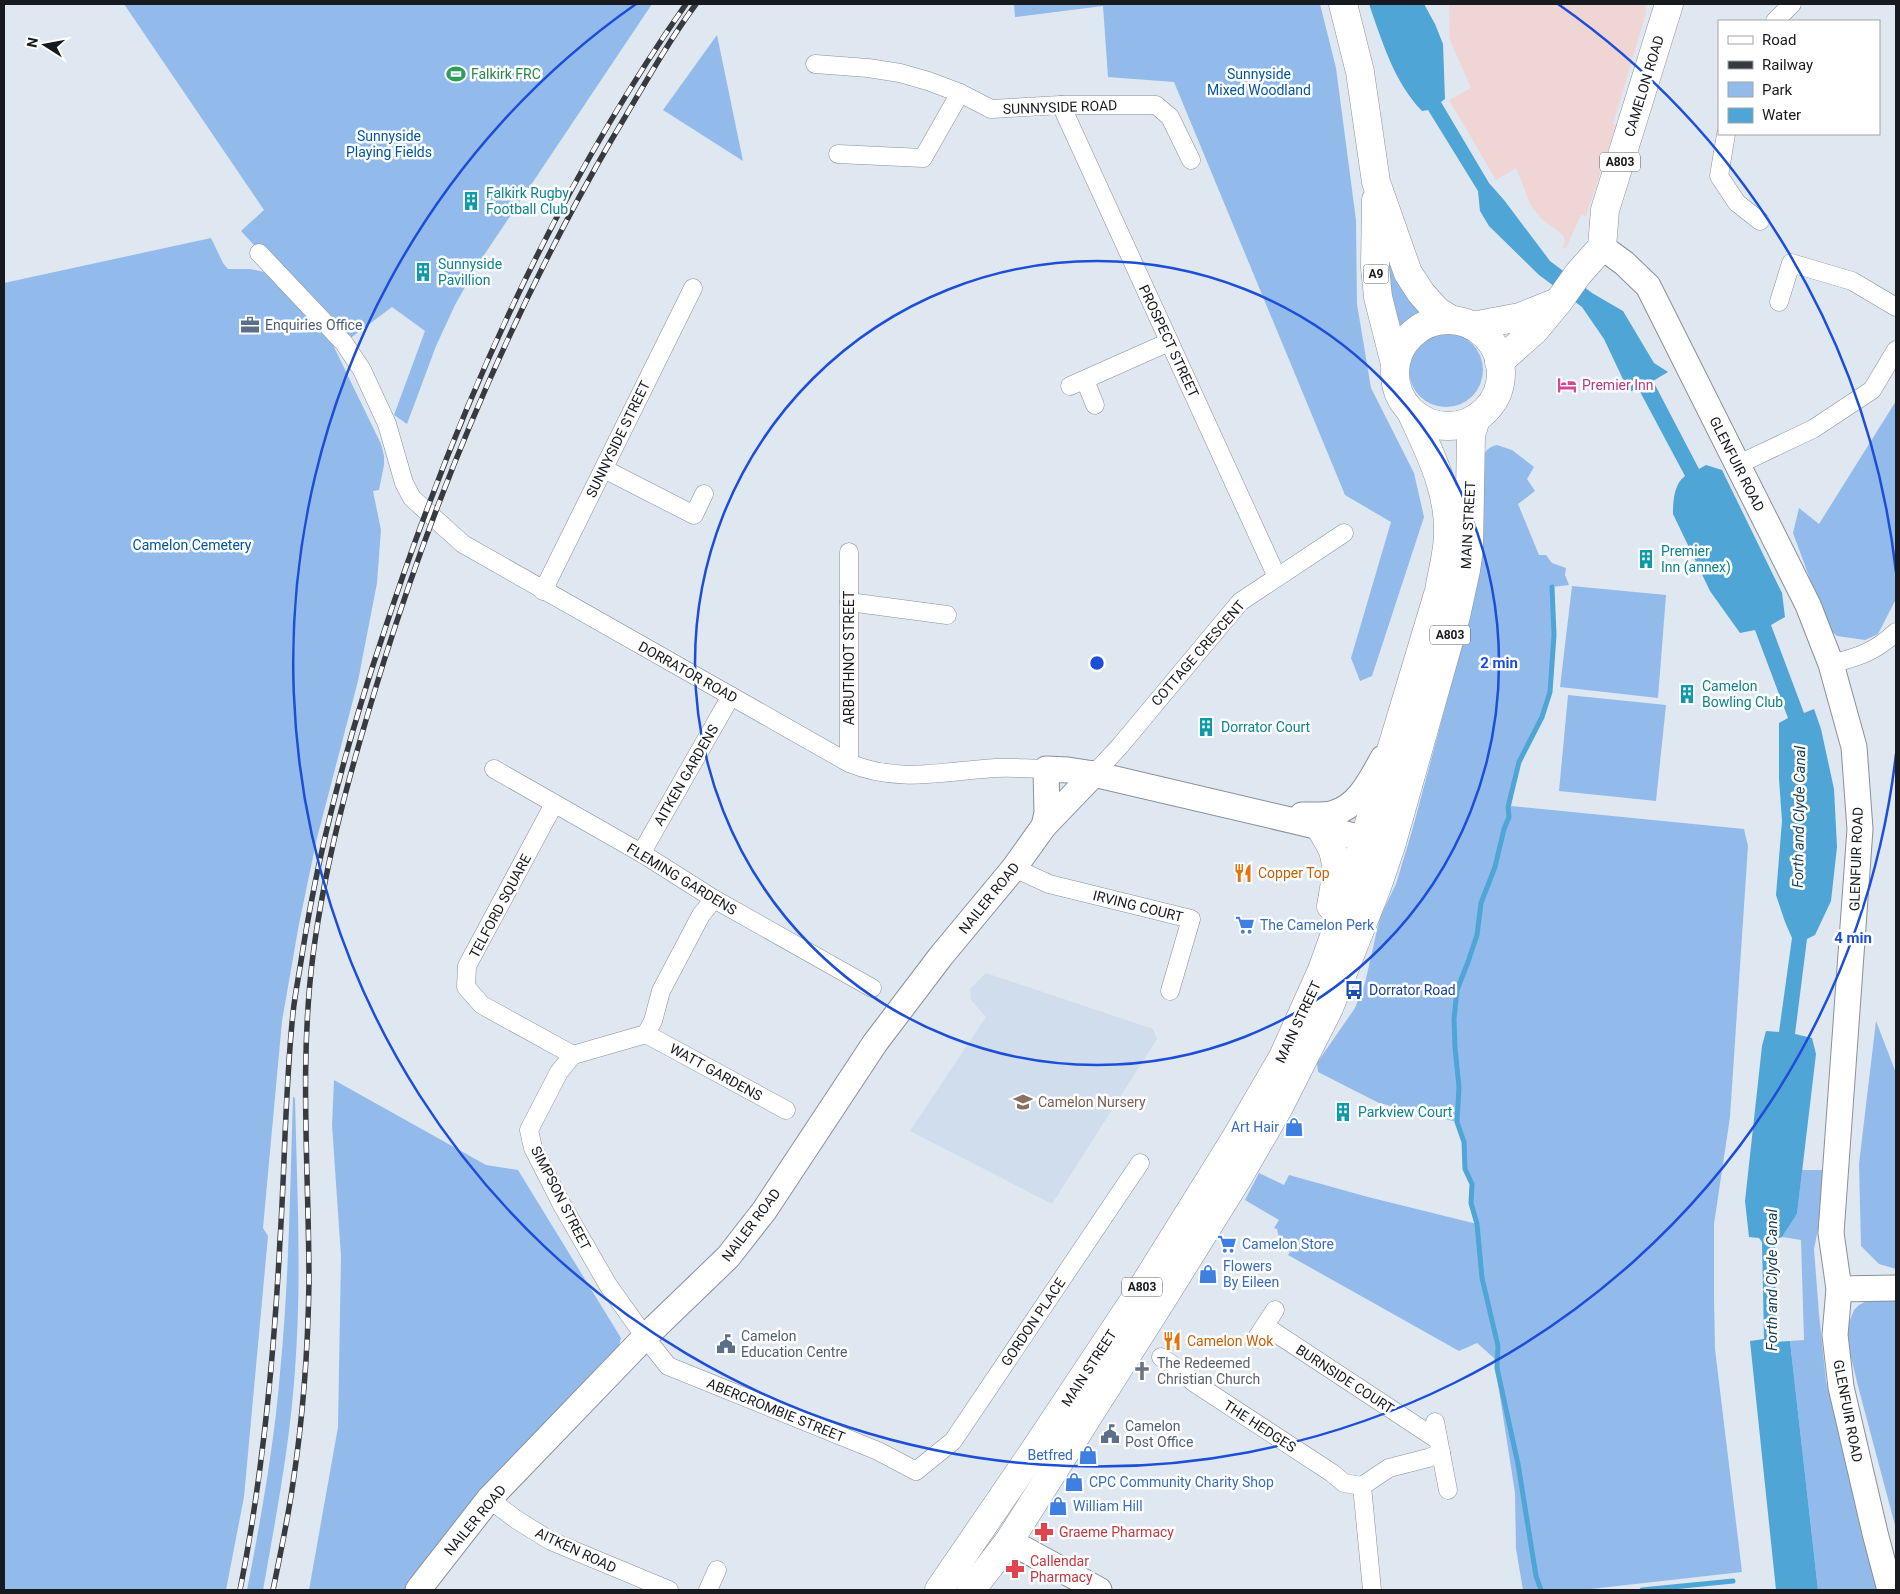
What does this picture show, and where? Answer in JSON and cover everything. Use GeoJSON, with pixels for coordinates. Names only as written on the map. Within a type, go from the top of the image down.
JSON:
{"type":"FeatureCollection","features":[{"type":"Feature","properties":{"kind":"main road","name":"A9"},"geometry":{"type":"LineString","coordinates":[[1343,4],[1360,72],[1376,182],[1375,267],[1378,297],[1395,364]]}},
{"type":"Feature","properties":{"kind":"main road","name":"CAMELON ROAD"},"geometry":{"type":"LineString","coordinates":[[1602,247],[1605,210],[1669,4]]}},
{"type":"Feature","properties":{"kind":"main road","name":"A9"},"geometry":{"type":"LineString","coordinates":[[1376,182],[1408,273],[1421,293],[1437,311],[1462,323]]}},
{"type":"Feature","properties":{"kind":"main road"},"geometry":{"type":"LineString","coordinates":[[1499,362],[1534,331],[1578,274],[1602,247]]}},
{"type":"Feature","properties":{"kind":"main road"},"geometry":{"type":"LineString","coordinates":[[1462,323],[1520,318],[1559,301]]}},
{"type":"Feature","properties":{"kind":"main road"},"geometry":{"type":"LineString","coordinates":[[1444,319],[1462,323],[1481,332],[1492,343],[1499,362],[1501,375],[1498,392],[1489,407],[1476,419],[1460,426],[1442,427],[1426,422],[1411,412],[1400,399],[1394,382],[1395,364],[1400,347],[1411,334],[1427,324],[1444,319]]}},
{"type":"Feature","properties":{"kind":"main road","name":"MAIN STREET"},"geometry":{"type":"LineString","coordinates":[[939,1590],[1141,1290],[1234,1141],[1283,1058],[1317,982],[1340,920],[1439,591],[1448,533],[1444,495],[1438,470],[1411,412]]}},
{"type":"Feature","properties":{"kind":"main road","name":"MAIN STREET"},"geometry":{"type":"LineString","coordinates":[[971,1590],[1009,1541],[1244,1168],[1279,1107],[1329,1008],[1377,887],[1391,846],[1451,634],[1466,570],[1471,434],[1476,419]]}},
{"type":"Feature","properties":{"kind":"main road"},"geometry":{"type":"LineString","coordinates":[[1317,982],[1336,875],[1332,849],[1320,827]]}},
{"type":"Feature","properties":{"kind":"main road","name":"MAIN STREET"},"geometry":{"type":"LineString","coordinates":[[958,1563],[986,1539],[1009,1541]]}},
{"type":"Feature","properties":{"kind":"street"},"geometry":{"type":"LineString","coordinates":[[1776,20],[1792,4]]}},
{"type":"Feature","properties":{"kind":"street","name":"SUNNYSIDE ROAD"},"geometry":{"type":"LineString","coordinates":[[815,64],[868,68],[900,73],[960,93],[991,109],[1061,105],[1156,105],[1170,117],[1191,160]]}},
{"type":"Feature","properties":{"kind":"street"},"geometry":{"type":"LineString","coordinates":[[838,154],[923,158],[960,93]]}},
{"type":"Feature","properties":{"kind":"street","name":"PROSPECT STREET"},"geometry":{"type":"LineString","coordinates":[[1061,105],[1276,577]]}},
{"type":"Feature","properties":{"kind":"street"},"geometry":{"type":"LineString","coordinates":[[1726,135],[1719,176],[1737,203],[1760,221]]}},
{"type":"Feature","properties":{"kind":"street","name":"GLENFUIR ROAD"},"geometry":{"type":"LineString","coordinates":[[1602,247],[1624,263],[1648,286],[1808,605],[1831,664],[1854,748],[1860,829],[1831,1232],[1839,1289],[1835,1335],[1841,1387],[1890,1590]]}},
{"type":"Feature","properties":{"kind":"street","name":"DORRATOR ROAD"},"geometry":{"type":"LineString","coordinates":[[259,253],[344,343],[362,370],[387,424],[404,484],[412,498],[463,544],[849,763],[866,770],[885,774],[911,775],[997,768],[1068,770],[1094,774],[1278,817],[1391,846]]}},
{"type":"Feature","properties":{"kind":"street"},"geometry":{"type":"LineString","coordinates":[[1779,302],[1790,263],[1852,280],[1896,307]]}},
{"type":"Feature","properties":{"kind":"street","name":"SUNNYSIDE STREET"},"geometry":{"type":"LineString","coordinates":[[543,591],[693,288]]}},
{"type":"Feature","properties":{"kind":"street"},"geometry":{"type":"LineString","coordinates":[[1095,405],[1077,383],[1169,342]]}},
{"type":"Feature","properties":{"kind":"street"},"geometry":{"type":"LineString","coordinates":[[1737,465],[1813,429],[1872,390],[1896,350]]}},
{"type":"Feature","properties":{"kind":"street"},"geometry":{"type":"LineString","coordinates":[[604,469],[694,515],[704,494]]}},
{"type":"Feature","properties":{"kind":"street","name":"COTTAGE CRESCENT"},"geometry":{"type":"LineString","coordinates":[[1094,774],[1120,746],[1240,602],[1344,533]]}},
{"type":"Feature","properties":{"kind":"street","name":"ARBUTHNOT STREET"},"geometry":{"type":"LineString","coordinates":[[849,552],[849,763]]}},
{"type":"Feature","properties":{"kind":"street"},"geometry":{"type":"LineString","coordinates":[[849,602],[947,615]]}},
{"type":"Feature","properties":{"kind":"street"},"geometry":{"type":"LineString","coordinates":[[1831,664],[1860,656],[1882,646],[1896,632]]}},
{"type":"Feature","properties":{"kind":"street","name":"AITKEN GARDENS"},"geometry":{"type":"LineString","coordinates":[[643,854],[646,845],[732,696]]}},
{"type":"Feature","properties":{"kind":"street","name":"DORRATOR ROAD"},"geometry":{"type":"LineString","coordinates":[[1278,817],[1334,813],[1352,804],[1367,786],[1393,743]]}},
{"type":"Feature","properties":{"kind":"street","name":"FLEMING GARDENS"},"geometry":{"type":"LineString","coordinates":[[494,769],[643,854],[714,899],[872,988]]}},
{"type":"Feature","properties":{"kind":"street","name":"NAILER ROAD"},"geometry":{"type":"LineString","coordinates":[[1044,826],[1047,814],[1046,769]]}},
{"type":"Feature","properties":{"kind":"street","name":"NAILER ROAD"},"geometry":{"type":"LineString","coordinates":[[418,1590],[489,1499],[645,1337],[728,1258],[764,1212],[876,1043],[941,956],[1014,868],[1044,826],[1094,774]]}},
{"type":"Feature","properties":{"kind":"street","name":"TELFORD SQUARE"},"geometry":{"type":"LineString","coordinates":[[554,804],[467,966],[466,987],[482,1004],[573,1056]]}},
{"type":"Feature","properties":{"kind":"street","name":"IRVING COURT"},"geometry":{"type":"LineString","coordinates":[[1014,868],[1049,884],[1191,919],[1170,991]]}},
{"type":"Feature","properties":{"kind":"street"},"geometry":{"type":"LineString","coordinates":[[573,1056],[646,1034],[653,1021],[661,991],[701,915],[714,899]]}},
{"type":"Feature","properties":{"kind":"street","name":"WATT GARDENS"},"geometry":{"type":"LineString","coordinates":[[646,1034],[786,1110]]}},
{"type":"Feature","properties":{"kind":"street","name":"SIMPSON STREET"},"geometry":{"type":"LineString","coordinates":[[573,1056],[559,1072],[529,1130],[533,1148],[562,1205],[608,1285],[645,1337]]}},
{"type":"Feature","properties":{"kind":"street","name":"GORDON PLACE"},"geometry":{"type":"LineString","coordinates":[[916,1471],[953,1440],[1140,1163]]}},
{"type":"Feature","properties":{"kind":"street"},"geometry":{"type":"LineString","coordinates":[[1839,1289],[1896,1288]]}},
{"type":"Feature","properties":{"kind":"street","name":"BURNSIDE COURT"},"geometry":{"type":"LineString","coordinates":[[1275,1310],[1260,1333],[1435,1437]]}},
{"type":"Feature","properties":{"kind":"street","name":"ABERCROMBIE STREET"},"geometry":{"type":"LineString","coordinates":[[645,1337],[668,1366],[878,1451],[916,1471]]}},
{"type":"Feature","properties":{"kind":"street","name":"THE HEDGES"},"geometry":{"type":"LineString","coordinates":[[1161,1356],[1184,1372],[1193,1382],[1332,1473],[1344,1484],[1362,1486]]}},
{"type":"Feature","properties":{"kind":"street"},"geometry":{"type":"LineString","coordinates":[[1372,1590],[1362,1486],[1389,1468],[1428,1458],[1435,1437]]}},
{"type":"Feature","properties":{"kind":"street"},"geometry":{"type":"LineString","coordinates":[[1435,1437],[1448,1490]]}},
{"type":"Feature","properties":{"kind":"street","name":"AITKEN ROAD"},"geometry":{"type":"LineString","coordinates":[[489,1499],[517,1520],[551,1541],[669,1590]]}},
{"type":"Feature","properties":{"kind":"street"},"geometry":{"type":"LineString","coordinates":[[1009,1541],[1100,1590]]}},
{"type":"Feature","properties":{"kind":"street"},"geometry":{"type":"LineString","coordinates":[[708,1590],[717,1570]]}},
{"type":"Feature","properties":{"kind":"shaded area"},"geometry":{"type":"Polygon","coordinates":[[[1449,4],[1645,4],[1646,13],[1613,124],[1616,125],[1586,216],[1581,215],[1566,248],[1563,248],[1565,240],[1563,235],[1542,219],[1531,206],[1516,168],[1496,180],[1449,100],[1471,88],[1450,40],[1449,4]]]}},
{"type":"Feature","properties":{"kind":"shaded area","name":"Camelon Nursery"},"geometry":{"type":"Polygon","coordinates":[[[986,973],[1153,1029],[1157,1039],[1052,1204],[910,1131],[986,1017],[971,1000],[970,989],[986,973]]]}},
{"type":"Feature","properties":{"kind":"green space","name":"Sunnyside Playing Fields"},"geometry":{"type":"Polygon","coordinates":[[[124,4],[652,4],[478,264],[455,305],[436,346],[407,424],[394,415],[425,331],[392,307],[344,343],[241,231],[264,210],[124,4]]]}},
{"type":"Feature","properties":{"kind":"green space","name":"Sunnyside Mixed Woodland"},"geometry":{"type":"Polygon","coordinates":[[[1014,4],[1320,4],[1336,68],[1356,220],[1357,304],[1371,388],[1414,473],[1424,517],[1372,676],[1360,681],[1351,658],[1391,522],[1345,495],[1174,82],[1108,77],[1103,6],[1015,17],[1014,4]]]}},
{"type":"Feature","properties":{"kind":"green space"},"geometry":{"type":"Polygon","coordinates":[[[717,35],[743,161],[663,110],[717,35]]]}},
{"type":"Feature","properties":{"kind":"green space","name":"Camelon Cemetery"},"geometry":{"type":"Polygon","coordinates":[[[211,238],[228,269],[250,269],[264,272],[276,278],[313,317],[333,345],[381,444],[384,456],[379,490],[373,491],[381,530],[377,583],[358,681],[317,838],[299,924],[282,1021],[263,1228],[268,1236],[244,1497],[226,1590],[4,1590],[4,283],[211,238]]]}},
{"type":"Feature","properties":{"kind":"green space"},"geometry":{"type":"Polygon","coordinates":[[[1386,241],[1424,313],[1401,332],[1390,312],[1386,241]]]}},
{"type":"Feature","properties":{"kind":"green space"},"geometry":{"type":"Polygon","coordinates":[[[1446,333],[1460,336],[1472,344],[1480,356],[1483,370],[1480,384],[1472,396],[1460,404],[1446,407],[1432,404],[1420,396],[1412,384],[1409,370],[1412,356],[1420,344],[1432,336],[1446,333]]]}},
{"type":"Feature","properties":{"kind":"green space"},"geometry":{"type":"Polygon","coordinates":[[[1896,401],[1896,599],[1878,634],[1865,640],[1837,636],[1828,628],[1793,533],[1799,508],[1819,524],[1896,401]]]}},
{"type":"Feature","properties":{"kind":"green space"},"geometry":{"type":"Polygon","coordinates":[[[1497,445],[1512,450],[1534,467],[1527,479],[1535,491],[1518,504],[1539,555],[1546,555],[1552,563],[1566,568],[1565,575],[1569,585],[1552,587],[1554,635],[1550,692],[1542,717],[1519,762],[1513,785],[1511,806],[1744,829],[1748,846],[1730,1117],[1714,1224],[1715,1349],[1742,1572],[1582,1590],[1523,1590],[1516,1549],[1515,1493],[1494,1358],[1477,1343],[1459,1351],[1288,1255],[1290,1252],[1278,1246],[1280,1243],[1277,1229],[1274,1228],[1279,1220],[1245,1200],[1259,1173],[1284,1185],[1289,1175],[1477,1224],[1471,1203],[1472,1184],[1465,1169],[1464,1142],[1457,1122],[1379,1103],[1318,1072],[1317,1063],[1355,1008],[1365,983],[1380,917],[1396,884],[1412,831],[1474,600],[1479,574],[1480,464],[1488,449],[1497,445]]]}},
{"type":"Feature","properties":{"kind":"green space"},"geometry":{"type":"Polygon","coordinates":[[[1572,586],[1666,595],[1658,698],[1560,687],[1572,586]]]}},
{"type":"Feature","properties":{"kind":"green space"},"geometry":{"type":"Polygon","coordinates":[[[1568,695],[1666,705],[1656,801],[1559,791],[1568,695]]]}},
{"type":"Feature","properties":{"kind":"green space"},"geometry":{"type":"Polygon","coordinates":[[[1876,1021],[1896,1073],[1896,1269],[1879,1264],[1861,1246],[1859,1164],[1876,1021]]]}},
{"type":"Feature","properties":{"kind":"green space"},"geometry":{"type":"Polygon","coordinates":[[[334,1080],[486,1165],[518,1170],[621,1338],[617,1353],[406,1590],[309,1590],[338,1427],[341,1256],[332,1125],[334,1080]]]}},
{"type":"Feature","properties":{"kind":"green space"},"geometry":{"type":"Polygon","coordinates":[[[293,1097],[295,1098],[299,1268],[293,1398],[282,1480],[263,1590],[247,1590],[266,1482],[280,1373],[287,1270],[293,1097]]]}},
{"type":"Feature","properties":{"kind":"green space"},"geometry":{"type":"Polygon","coordinates":[[[1802,1170],[1823,1170],[1821,1214],[1814,1249],[1826,1381],[1878,1590],[1818,1590],[1790,1341],[1804,1340],[1801,1240],[1782,1237],[1797,1214],[1802,1170]]]}},
{"type":"Feature","properties":{"kind":"green space"},"geometry":{"type":"Polygon","coordinates":[[[1896,1298],[1896,1529],[1847,1341],[1848,1325],[1854,1310],[1859,1305],[1867,1301],[1896,1298]]]}},
{"type":"Feature","properties":{"kind":"water","name":"Forth and Clyde Canal"},"geometry":{"type":"Polygon","coordinates":[[[1369,4],[1424,4],[1443,44],[1445,99],[1441,102],[1489,183],[1550,261],[1592,293],[1623,311],[1654,363],[1668,372],[1653,381],[1699,469],[1706,465],[1722,470],[1782,593],[1785,617],[1771,625],[1804,713],[1814,709],[1821,729],[1834,789],[1837,847],[1831,901],[1815,935],[1807,939],[1795,1034],[1812,1038],[1816,1054],[1797,1214],[1782,1237],[1775,1241],[1776,1342],[1790,1341],[1818,1590],[1776,1590],[1750,1341],[1764,1339],[1762,1242],[1759,1238],[1749,1237],[1745,1201],[1762,1046],[1766,1031],[1779,1032],[1792,938],[1776,895],[1782,821],[1779,779],[1779,723],[1788,718],[1755,630],[1740,633],[1710,591],[1673,514],[1676,488],[1685,476],[1638,388],[1629,392],[1604,339],[1582,307],[1539,275],[1489,226],[1480,211],[1478,191],[1428,110],[1422,111],[1412,100],[1396,74],[1369,4]]]}},
{"type":"Feature","properties":{"kind":"waterway"},"geometry":{"type":"LineString","coordinates":[[1541,1590],[1536,1576],[1518,1464],[1497,1368],[1498,1346],[1482,1278],[1477,1224],[1471,1203],[1472,1184],[1465,1169],[1464,1142],[1457,1122],[1459,1087],[1454,1019],[1457,990],[1477,935],[1481,903],[1495,867],[1504,829],[1509,817],[1508,807],[1519,762],[1542,717],[1550,692],[1554,635],[1552,587]]}},
{"type":"Feature","properties":{"kind":"waterway"},"geometry":{"type":"LineString","coordinates":[[1642,1590],[1733,1581]]}},
{"type":"Feature","properties":{"kind":"railway"},"geometry":{"type":"LineString","coordinates":[[240,1590],[255,1503],[271,1372],[278,1284],[288,1070],[294,1006],[317,875],[335,795],[357,716],[410,554],[441,472],[511,309],[550,230],[592,153],[637,77],[686,4]]}},
{"type":"Feature","properties":{"kind":"railway"},"geometry":{"type":"LineString","coordinates":[[273,1590],[293,1483],[300,1433],[306,1358],[309,1282],[306,1037],[309,996],[313,955],[325,880],[342,806],[362,733],[406,593],[430,526],[483,394],[544,265],[577,201],[652,70],[696,4]]}},
{"type":"Feature","properties":{"kind":"place","name":"Falkirk FRC"},"geometry":{"type":"Point","coordinates":[456,74]}},
{"type":"Feature","properties":{"kind":"place","name":"Falkirk Rugby Football Club"},"geometry":{"type":"Point","coordinates":[471,201]}},
{"type":"Feature","properties":{"kind":"place","name":"Sunnyside Pavillion"},"geometry":{"type":"Point","coordinates":[423,272]}},
{"type":"Feature","properties":{"kind":"place","name":"Enquiries Office"},"geometry":{"type":"Point","coordinates":[250,325]}},
{"type":"Feature","properties":{"kind":"place","name":"Premier Inn"},"geometry":{"type":"Point","coordinates":[1567,385]}},
{"type":"Feature","properties":{"kind":"place","name":"Premier Inn (annex)"},"geometry":{"type":"Point","coordinates":[1646,559]}},
{"type":"Feature","properties":{"kind":"place","name":"Camelon Bowling Club"},"geometry":{"type":"Point","coordinates":[1687,694]}},
{"type":"Feature","properties":{"kind":"place","name":"Dorrator Court"},"geometry":{"type":"Point","coordinates":[1206,727]}},
{"type":"Feature","properties":{"kind":"place","name":"Copper Top"},"geometry":{"type":"Point","coordinates":[1243,873]}},
{"type":"Feature","properties":{"kind":"place","name":"The Camelon Perk"},"geometry":{"type":"Point","coordinates":[1245,925]}},
{"type":"Feature","properties":{"kind":"place","name":"Dorrator Road"},"geometry":{"type":"Point","coordinates":[1354,990]}},
{"type":"Feature","properties":{"kind":"place","name":"Camelon Nursery"},"geometry":{"type":"Point","coordinates":[1023,1102]}},
{"type":"Feature","properties":{"kind":"place","name":"Parkview Court"},"geometry":{"type":"Point","coordinates":[1343,1112]}},
{"type":"Feature","properties":{"kind":"place","name":"Art Hair"},"geometry":{"type":"Point","coordinates":[1294,1127]}},
{"type":"Feature","properties":{"kind":"place","name":"Camelon Store"},"geometry":{"type":"Point","coordinates":[1227,1244]}},
{"type":"Feature","properties":{"kind":"place","name":"Flowers By Eileen"},"geometry":{"type":"Point","coordinates":[1208,1274]}},
{"type":"Feature","properties":{"kind":"place","name":"Camelon Wok"},"geometry":{"type":"Point","coordinates":[1172,1341]}},
{"type":"Feature","properties":{"kind":"place","name":"Camelon Education Centre"},"geometry":{"type":"Point","coordinates":[726,1344]}},
{"type":"Feature","properties":{"kind":"place","name":"The Redeemed Christian Church"},"geometry":{"type":"Point","coordinates":[1142,1371]}},
{"type":"Feature","properties":{"kind":"place","name":"Camelon Post Office"},"geometry":{"type":"Point","coordinates":[1110,1434]}},
{"type":"Feature","properties":{"kind":"place","name":"Betfred"},"geometry":{"type":"Point","coordinates":[1088,1455]}},
{"type":"Feature","properties":{"kind":"place","name":"CPC Community Charity Shop"},"geometry":{"type":"Point","coordinates":[1074,1482]}},
{"type":"Feature","properties":{"kind":"place","name":"William Hill"},"geometry":{"type":"Point","coordinates":[1058,1506]}},
{"type":"Feature","properties":{"kind":"place","name":"Graeme Pharmacy"},"geometry":{"type":"Point","coordinates":[1044,1532]}},
{"type":"Feature","properties":{"kind":"place","name":"Callendar Pharmacy"},"geometry":{"type":"Point","coordinates":[1015,1569]}}]}
